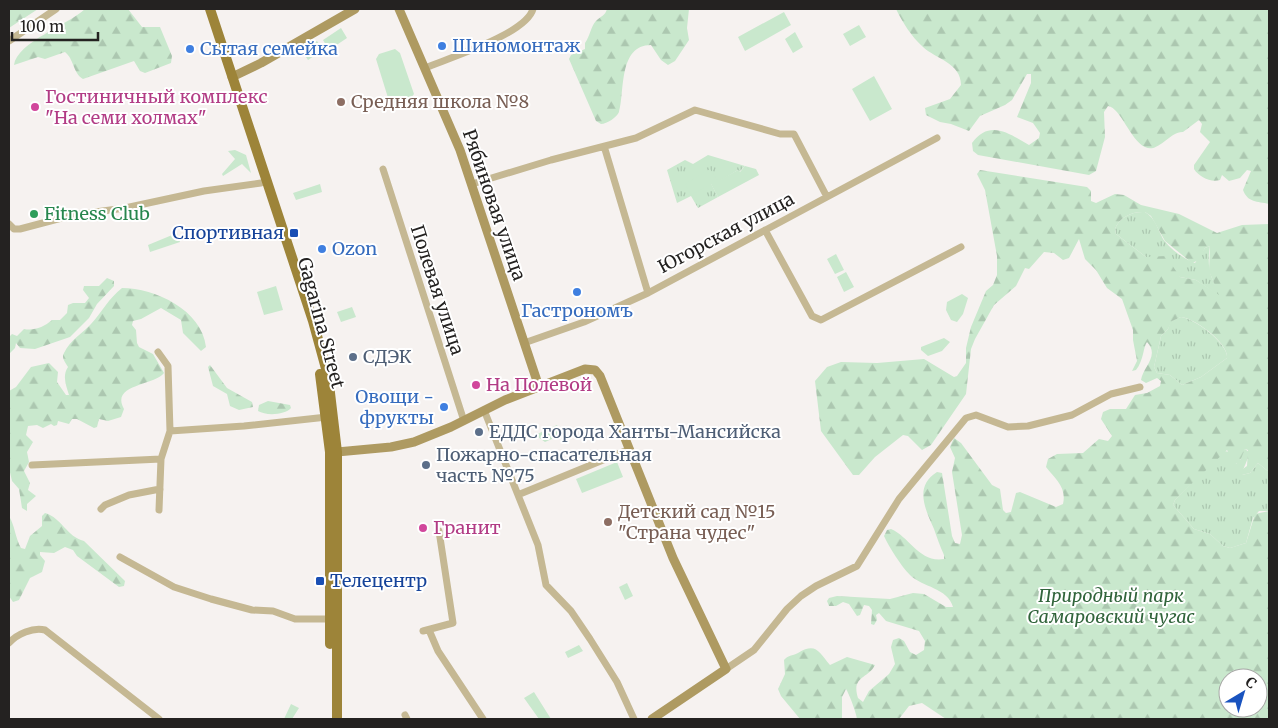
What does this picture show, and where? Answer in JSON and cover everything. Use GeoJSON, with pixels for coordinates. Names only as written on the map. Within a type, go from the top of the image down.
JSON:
{"type":"FeatureCollection","features":[{"type":"Feature","properties":{"kind":"main road","name":"Gagarina Street"},"geometry":{"type":"LineString","coordinates":[[203,9],[214,31]]}},
{"type":"Feature","properties":{"kind":"main road","name":"Gagarina Street"},"geometry":{"type":"LineString","coordinates":[[210,9],[214,31],[229,78],[328,376],[333,452],[333,705],[330,719]]}},
{"type":"Feature","properties":{"kind":"main road","name":"Gagarina Street"},"geometry":{"type":"LineString","coordinates":[[333,705],[337,719]]}},
{"type":"Feature","properties":{"kind":"street"},"geometry":{"type":"LineString","coordinates":[[9,41],[56,9]]}},
{"type":"Feature","properties":{"kind":"street"},"geometry":{"type":"LineString","coordinates":[[229,78],[261,63],[354,9]]}},
{"type":"Feature","properties":{"kind":"street","name":"Рябиновая улица"},"geometry":{"type":"LineString","coordinates":[[399,9],[472,184],[539,387]]}},
{"type":"Feature","properties":{"kind":"street"},"geometry":{"type":"LineString","coordinates":[[425,68],[512,31],[527,20],[532,9]]}},
{"type":"Feature","properties":{"kind":"street"},"geometry":{"type":"LineString","coordinates":[[472,184],[644,135],[690,111],[699,111],[780,134],[794,134],[827,197]]}},
{"type":"Feature","properties":{"kind":"street","name":"Югорская улица"},"geometry":{"type":"LineString","coordinates":[[524,343],[584,322],[648,293],[937,138]]}},
{"type":"Feature","properties":{"kind":"street"},"geometry":{"type":"LineString","coordinates":[[604,146],[648,293]]}},
{"type":"Feature","properties":{"kind":"street","name":"Полевая улица"},"geometry":{"type":"LineString","coordinates":[[383,169],[464,420]]}},
{"type":"Feature","properties":{"kind":"street"},"geometry":{"type":"LineString","coordinates":[[9,224],[14,229],[20,229],[73,215],[125,208],[204,191],[264,182]]}},
{"type":"Feature","properties":{"kind":"street"},"geometry":{"type":"LineString","coordinates":[[765,230],[812,316],[820,320],[961,246]]}},
{"type":"Feature","properties":{"kind":"street"},"geometry":{"type":"LineString","coordinates":[[158,352],[168,366],[170,431],[161,459],[159,510]]}},
{"type":"Feature","properties":{"kind":"street"},"geometry":{"type":"LineString","coordinates":[[333,452],[402,445],[539,387],[585,369],[593,369],[600,376],[673,558],[726,669]]}},
{"type":"Feature","properties":{"kind":"street"},"geometry":{"type":"LineString","coordinates":[[652,719],[754,650],[787,609],[801,596],[816,586],[854,568],[899,499],[966,418],[976,415],[1008,426],[1028,426],[1072,415],[1102,398],[1140,387]]}},
{"type":"Feature","properties":{"kind":"street"},"geometry":{"type":"LineString","coordinates":[[484,410],[520,494],[540,550],[546,585],[565,605],[590,639],[617,682],[634,719]]}},
{"type":"Feature","properties":{"kind":"street"},"geometry":{"type":"LineString","coordinates":[[170,431],[244,426],[330,416]]}},
{"type":"Feature","properties":{"kind":"street"},"geometry":{"type":"LineString","coordinates":[[520,494],[630,449]]}},
{"type":"Feature","properties":{"kind":"street"},"geometry":{"type":"LineString","coordinates":[[32,465],[161,459]]}},
{"type":"Feature","properties":{"kind":"street"},"geometry":{"type":"LineString","coordinates":[[101,509],[104,505],[130,495],[160,489]]}},
{"type":"Feature","properties":{"kind":"street"},"geometry":{"type":"LineString","coordinates":[[439,531],[453,623],[426,630],[483,719]]}},
{"type":"Feature","properties":{"kind":"street"},"geometry":{"type":"LineString","coordinates":[[120,557],[174,587],[211,599],[252,610],[272,611],[295,619],[333,619]]}},
{"type":"Feature","properties":{"kind":"street"},"geometry":{"type":"LineString","coordinates":[[9,643],[14,638],[34,629],[45,630],[160,719]]}},
{"type":"Feature","properties":{"kind":"green space"},"geometry":{"type":"Polygon","coordinates":[[[9,9],[38,9],[9,28],[9,9]]]}},
{"type":"Feature","properties":{"kind":"green space"},"geometry":{"type":"Polygon","coordinates":[[[85,9],[128,9],[142,27],[160,27],[172,56],[171,63],[145,73],[140,71],[134,61],[83,79],[77,73],[65,52],[45,59],[38,57],[14,65],[17,57],[33,41],[85,9]]]}},
{"type":"Feature","properties":{"kind":"green space"},"geometry":{"type":"Polygon","coordinates":[[[607,9],[689,9],[687,28],[689,40],[675,61],[668,65],[661,60],[651,45],[640,47],[633,53],[625,71],[619,112],[612,120],[601,124],[596,121],[569,59],[571,55],[585,49],[585,43],[593,26],[607,9]]]}},
{"type":"Feature","properties":{"kind":"green space"},"geometry":{"type":"Polygon","coordinates":[[[896,9],[1269,9],[1269,204],[1253,201],[1245,194],[1243,190],[1251,171],[1247,170],[1240,178],[1229,181],[1222,175],[1220,180],[1209,180],[1196,172],[1194,165],[1210,142],[1200,132],[1202,124],[1199,120],[1183,132],[1173,135],[1159,145],[1150,148],[1145,147],[1135,138],[1117,112],[1108,106],[1104,112],[1105,137],[1096,171],[1089,175],[978,155],[973,151],[972,143],[979,135],[986,131],[993,130],[1008,133],[1029,145],[1039,138],[1040,133],[1033,123],[1017,117],[1031,83],[1031,74],[1027,74],[1012,100],[980,116],[969,131],[940,122],[926,115],[925,108],[950,99],[961,85],[960,78],[952,66],[919,43],[896,9]]]}},
{"type":"Feature","properties":{"kind":"green space"},"geometry":{"type":"Polygon","coordinates":[[[784,12],[791,25],[745,51],[738,37],[784,12]]]}},
{"type":"Feature","properties":{"kind":"green space"},"geometry":{"type":"Polygon","coordinates":[[[859,25],[866,37],[850,46],[843,34],[859,25]]]}},
{"type":"Feature","properties":{"kind":"green space"},"geometry":{"type":"Polygon","coordinates":[[[341,28],[347,38],[329,50],[323,40],[341,28]]]}},
{"type":"Feature","properties":{"kind":"green space"},"geometry":{"type":"Polygon","coordinates":[[[795,32],[803,47],[793,53],[785,39],[795,32]]]}},
{"type":"Feature","properties":{"kind":"green space"},"geometry":{"type":"Polygon","coordinates":[[[317,41],[323,50],[308,60],[302,51],[317,41]]]}},
{"type":"Feature","properties":{"kind":"green space"},"geometry":{"type":"Polygon","coordinates":[[[395,49],[400,53],[414,94],[411,98],[395,103],[389,101],[376,59],[379,54],[395,49]]]}},
{"type":"Feature","properties":{"kind":"green space"},"geometry":{"type":"Polygon","coordinates":[[[874,76],[892,109],[870,121],[852,89],[874,76]]]}},
{"type":"Feature","properties":{"kind":"green space"},"geometry":{"type":"Polygon","coordinates":[[[235,150],[246,155],[251,173],[242,164],[223,176],[222,174],[235,159],[228,151],[235,150]]]}},
{"type":"Feature","properties":{"kind":"green space"},"geometry":{"type":"Polygon","coordinates":[[[708,155],[745,166],[739,172],[738,170],[718,182],[705,172],[718,197],[698,208],[691,196],[677,203],[667,170],[685,160],[693,164],[708,155]]]}},
{"type":"Feature","properties":{"kind":"green space"},"geometry":{"type":"Polygon","coordinates":[[[745,166],[756,169],[759,175],[718,197],[711,184],[691,195],[685,184],[710,169],[718,181],[738,170],[740,172],[745,166]]]}},
{"type":"Feature","properties":{"kind":"green space","name":"Природный парк Самаровский чугас"},"geometry":{"type":"Polygon","coordinates":[[[980,170],[1087,187],[1091,191],[1091,201],[1096,203],[1115,194],[1124,195],[1141,205],[1179,214],[1217,233],[1242,225],[1269,224],[1269,472],[1258,463],[1250,473],[1242,475],[1240,471],[1247,466],[1248,450],[1245,449],[1239,463],[1235,464],[1227,450],[1175,500],[1173,505],[1194,529],[1210,534],[1223,546],[1230,548],[1246,543],[1255,514],[1269,511],[1269,719],[946,719],[922,703],[909,706],[899,719],[857,719],[846,689],[842,697],[842,719],[800,719],[781,696],[778,689],[785,674],[784,660],[809,648],[817,650],[830,665],[847,657],[875,665],[858,682],[856,691],[858,698],[863,702],[869,691],[889,674],[895,664],[891,647],[893,640],[899,638],[904,641],[910,652],[916,655],[924,650],[925,641],[919,631],[886,621],[879,613],[876,615],[877,620],[874,625],[871,624],[872,610],[869,606],[864,605],[860,615],[857,616],[849,604],[843,602],[836,606],[829,606],[827,601],[829,598],[837,596],[890,599],[913,593],[924,594],[946,607],[953,607],[946,596],[910,575],[884,536],[887,530],[891,529],[928,557],[944,559],[927,514],[924,498],[926,484],[937,472],[942,473],[952,536],[955,543],[960,544],[962,535],[952,472],[955,458],[950,447],[954,438],[961,443],[992,485],[1000,489],[1003,510],[1006,513],[1011,512],[1016,493],[1020,492],[1056,507],[1063,504],[1064,498],[1062,488],[1046,467],[1048,459],[1057,454],[1083,453],[1099,439],[1108,441],[1112,436],[1101,419],[1103,412],[1110,409],[1126,409],[1135,395],[1147,393],[1160,386],[1161,381],[1157,378],[1146,383],[1141,380],[1152,352],[1147,342],[1139,366],[1136,370],[1132,371],[1137,361],[1133,330],[1122,299],[1107,288],[1096,270],[1085,259],[1079,239],[1069,258],[1063,260],[1054,253],[1044,252],[1029,269],[1025,268],[1016,286],[994,305],[971,349],[966,394],[931,445],[922,450],[908,436],[903,435],[875,457],[859,475],[853,475],[821,431],[815,381],[827,367],[841,362],[877,363],[924,359],[954,377],[957,376],[966,363],[966,348],[971,327],[986,291],[993,285],[997,275],[997,256],[985,190],[977,174],[980,170]],[[1145,212],[1131,214],[1123,218],[1115,229],[1116,234],[1146,257],[1166,256],[1180,277],[1196,280],[1219,295],[1209,271],[1210,246],[1205,248],[1199,260],[1192,263],[1165,241],[1151,216],[1145,212]],[[1181,317],[1172,321],[1168,329],[1161,336],[1154,367],[1157,373],[1170,375],[1182,385],[1201,377],[1227,358],[1222,345],[1210,332],[1187,318],[1181,317]]]}},
{"type":"Feature","properties":{"kind":"green space"},"geometry":{"type":"Polygon","coordinates":[[[320,184],[322,192],[296,200],[293,193],[320,184]]]}},
{"type":"Feature","properties":{"kind":"green space"},"geometry":{"type":"Polygon","coordinates":[[[1145,212],[1154,221],[1166,243],[1186,259],[1195,263],[1205,248],[1210,246],[1210,270],[1213,281],[1220,292],[1219,296],[1196,280],[1180,277],[1146,257],[1116,234],[1115,229],[1123,218],[1131,214],[1145,212]]]}},
{"type":"Feature","properties":{"kind":"green space"},"geometry":{"type":"Polygon","coordinates":[[[177,233],[180,242],[150,252],[148,245],[177,233]]]}},
{"type":"Feature","properties":{"kind":"green space"},"geometry":{"type":"Polygon","coordinates":[[[836,254],[844,270],[835,274],[827,259],[836,254]]]}},
{"type":"Feature","properties":{"kind":"green space"},"geometry":{"type":"Polygon","coordinates":[[[846,272],[854,287],[844,292],[837,277],[846,272]]]}},
{"type":"Feature","properties":{"kind":"green space"},"geometry":{"type":"Polygon","coordinates":[[[107,278],[114,281],[114,286],[97,304],[89,318],[70,337],[35,349],[20,348],[16,343],[15,348],[9,354],[9,337],[12,334],[17,336],[24,329],[35,329],[52,320],[60,320],[67,313],[68,305],[85,303],[89,298],[83,290],[84,286],[99,286],[107,278]]]}},
{"type":"Feature","properties":{"kind":"green space"},"geometry":{"type":"Polygon","coordinates":[[[276,286],[283,310],[264,315],[257,292],[276,286]]]}},
{"type":"Feature","properties":{"kind":"green space"},"geometry":{"type":"Polygon","coordinates":[[[122,288],[148,292],[175,304],[196,322],[203,334],[206,347],[201,351],[183,333],[181,320],[161,308],[141,319],[133,321],[132,325],[136,330],[139,347],[153,354],[164,373],[152,381],[128,390],[123,395],[121,401],[124,409],[121,417],[108,421],[99,419],[97,427],[94,428],[77,419],[72,419],[69,424],[58,421],[57,425],[51,424],[43,428],[37,425],[28,426],[26,435],[33,442],[27,452],[29,462],[24,471],[30,483],[28,490],[36,496],[27,504],[27,511],[22,508],[19,489],[12,481],[9,468],[9,391],[16,387],[31,367],[49,363],[58,372],[57,382],[66,395],[69,395],[65,377],[68,367],[63,355],[70,344],[91,324],[113,296],[122,288]]]}},
{"type":"Feature","properties":{"kind":"green space"},"geometry":{"type":"Polygon","coordinates":[[[962,294],[968,298],[963,314],[957,322],[951,320],[946,310],[947,302],[962,294]]]}},
{"type":"Feature","properties":{"kind":"green space"},"geometry":{"type":"Polygon","coordinates":[[[352,307],[356,317],[341,322],[337,312],[352,307]]]}},
{"type":"Feature","properties":{"kind":"green space"},"geometry":{"type":"Polygon","coordinates":[[[1181,317],[1194,322],[1217,339],[1226,352],[1227,358],[1201,377],[1182,385],[1170,375],[1157,373],[1154,367],[1161,336],[1168,329],[1171,321],[1181,317]]]}},
{"type":"Feature","properties":{"kind":"green space"},"geometry":{"type":"Polygon","coordinates":[[[944,338],[950,342],[942,351],[928,356],[921,350],[921,347],[944,338]]]}},
{"type":"Feature","properties":{"kind":"green space"},"geometry":{"type":"Polygon","coordinates":[[[210,365],[227,388],[252,402],[253,407],[239,410],[230,406],[227,394],[213,386],[208,367],[210,365]]]}},
{"type":"Feature","properties":{"kind":"green space"},"geometry":{"type":"Polygon","coordinates":[[[268,401],[290,405],[291,408],[275,414],[266,414],[258,411],[259,405],[268,401]]]}},
{"type":"Feature","properties":{"kind":"green space"},"geometry":{"type":"Polygon","coordinates":[[[557,425],[561,435],[545,442],[535,435],[557,425]]]}},
{"type":"Feature","properties":{"kind":"green space"},"geometry":{"type":"Polygon","coordinates":[[[1245,449],[1249,452],[1242,475],[1250,473],[1258,463],[1269,472],[1269,511],[1259,511],[1253,518],[1246,543],[1230,548],[1223,546],[1210,534],[1194,529],[1173,505],[1175,500],[1224,451],[1230,452],[1236,464],[1241,459],[1245,449]]]}},
{"type":"Feature","properties":{"kind":"green space"},"geometry":{"type":"Polygon","coordinates":[[[617,462],[623,477],[582,493],[576,479],[617,462]]]}},
{"type":"Feature","properties":{"kind":"green space"},"geometry":{"type":"Polygon","coordinates":[[[45,513],[56,519],[73,536],[84,541],[125,581],[124,586],[119,587],[77,556],[73,550],[65,547],[54,553],[40,552],[45,561],[42,572],[30,578],[19,600],[13,602],[9,596],[9,516],[17,540],[21,548],[25,549],[30,536],[42,526],[42,516],[45,513]]]}},
{"type":"Feature","properties":{"kind":"green space"},"geometry":{"type":"Polygon","coordinates":[[[627,583],[633,596],[625,600],[619,587],[627,583]]]}},
{"type":"Feature","properties":{"kind":"green space"},"geometry":{"type":"Polygon","coordinates":[[[579,645],[583,651],[568,658],[565,652],[579,645]]]}},
{"type":"Feature","properties":{"kind":"green space"},"geometry":{"type":"Polygon","coordinates":[[[534,692],[551,719],[539,719],[524,698],[534,692]]]}},
{"type":"Feature","properties":{"kind":"green space"},"geometry":{"type":"Polygon","coordinates":[[[291,704],[299,708],[292,719],[284,719],[291,704]]]}},
{"type":"Feature","properties":{"kind":"place","name":"Шиномонтаж"},"geometry":{"type":"Point","coordinates":[442,46]}},
{"type":"Feature","properties":{"kind":"place","name":"Сытая семейка"},"geometry":{"type":"Point","coordinates":[190,49]}},
{"type":"Feature","properties":{"kind":"place","name":"Средняя школа №8"},"geometry":{"type":"Point","coordinates":[341,102]}},
{"type":"Feature","properties":{"kind":"place","name":"Гостиничный комплекс \"На семи холмах\""},"geometry":{"type":"Point","coordinates":[35,107]}},
{"type":"Feature","properties":{"kind":"place","name":"Fitness Club"},"geometry":{"type":"Point","coordinates":[34,214]}},
{"type":"Feature","properties":{"kind":"place","name":"Спортивная"},"geometry":{"type":"Point","coordinates":[294,233]}},
{"type":"Feature","properties":{"kind":"place","name":"Ozon"},"geometry":{"type":"Point","coordinates":[322,249]}},
{"type":"Feature","properties":{"kind":"place","name":"Гастрономъ"},"geometry":{"type":"Point","coordinates":[577,292]}},
{"type":"Feature","properties":{"kind":"place","name":"СДЭК"},"geometry":{"type":"Point","coordinates":[353,357]}},
{"type":"Feature","properties":{"kind":"place","name":"На Полевой"},"geometry":{"type":"Point","coordinates":[476,385]}},
{"type":"Feature","properties":{"kind":"place","name":"Овощи - фрукты"},"geometry":{"type":"Point","coordinates":[444,407]}},
{"type":"Feature","properties":{"kind":"place","name":"ЕДДС города Ханты-Мансийска"},"geometry":{"type":"Point","coordinates":[479,432]}},
{"type":"Feature","properties":{"kind":"place","name":"Пожарно-спасательная часть №75"},"geometry":{"type":"Point","coordinates":[426,465]}},
{"type":"Feature","properties":{"kind":"place","name":"Детский сад №15 \"Страна чудес\""},"geometry":{"type":"Point","coordinates":[608,522]}},
{"type":"Feature","properties":{"kind":"place","name":"Гранит"},"geometry":{"type":"Point","coordinates":[423,528]}},
{"type":"Feature","properties":{"kind":"place","name":"Телецентр"},"geometry":{"type":"Point","coordinates":[320,581]}}]}
